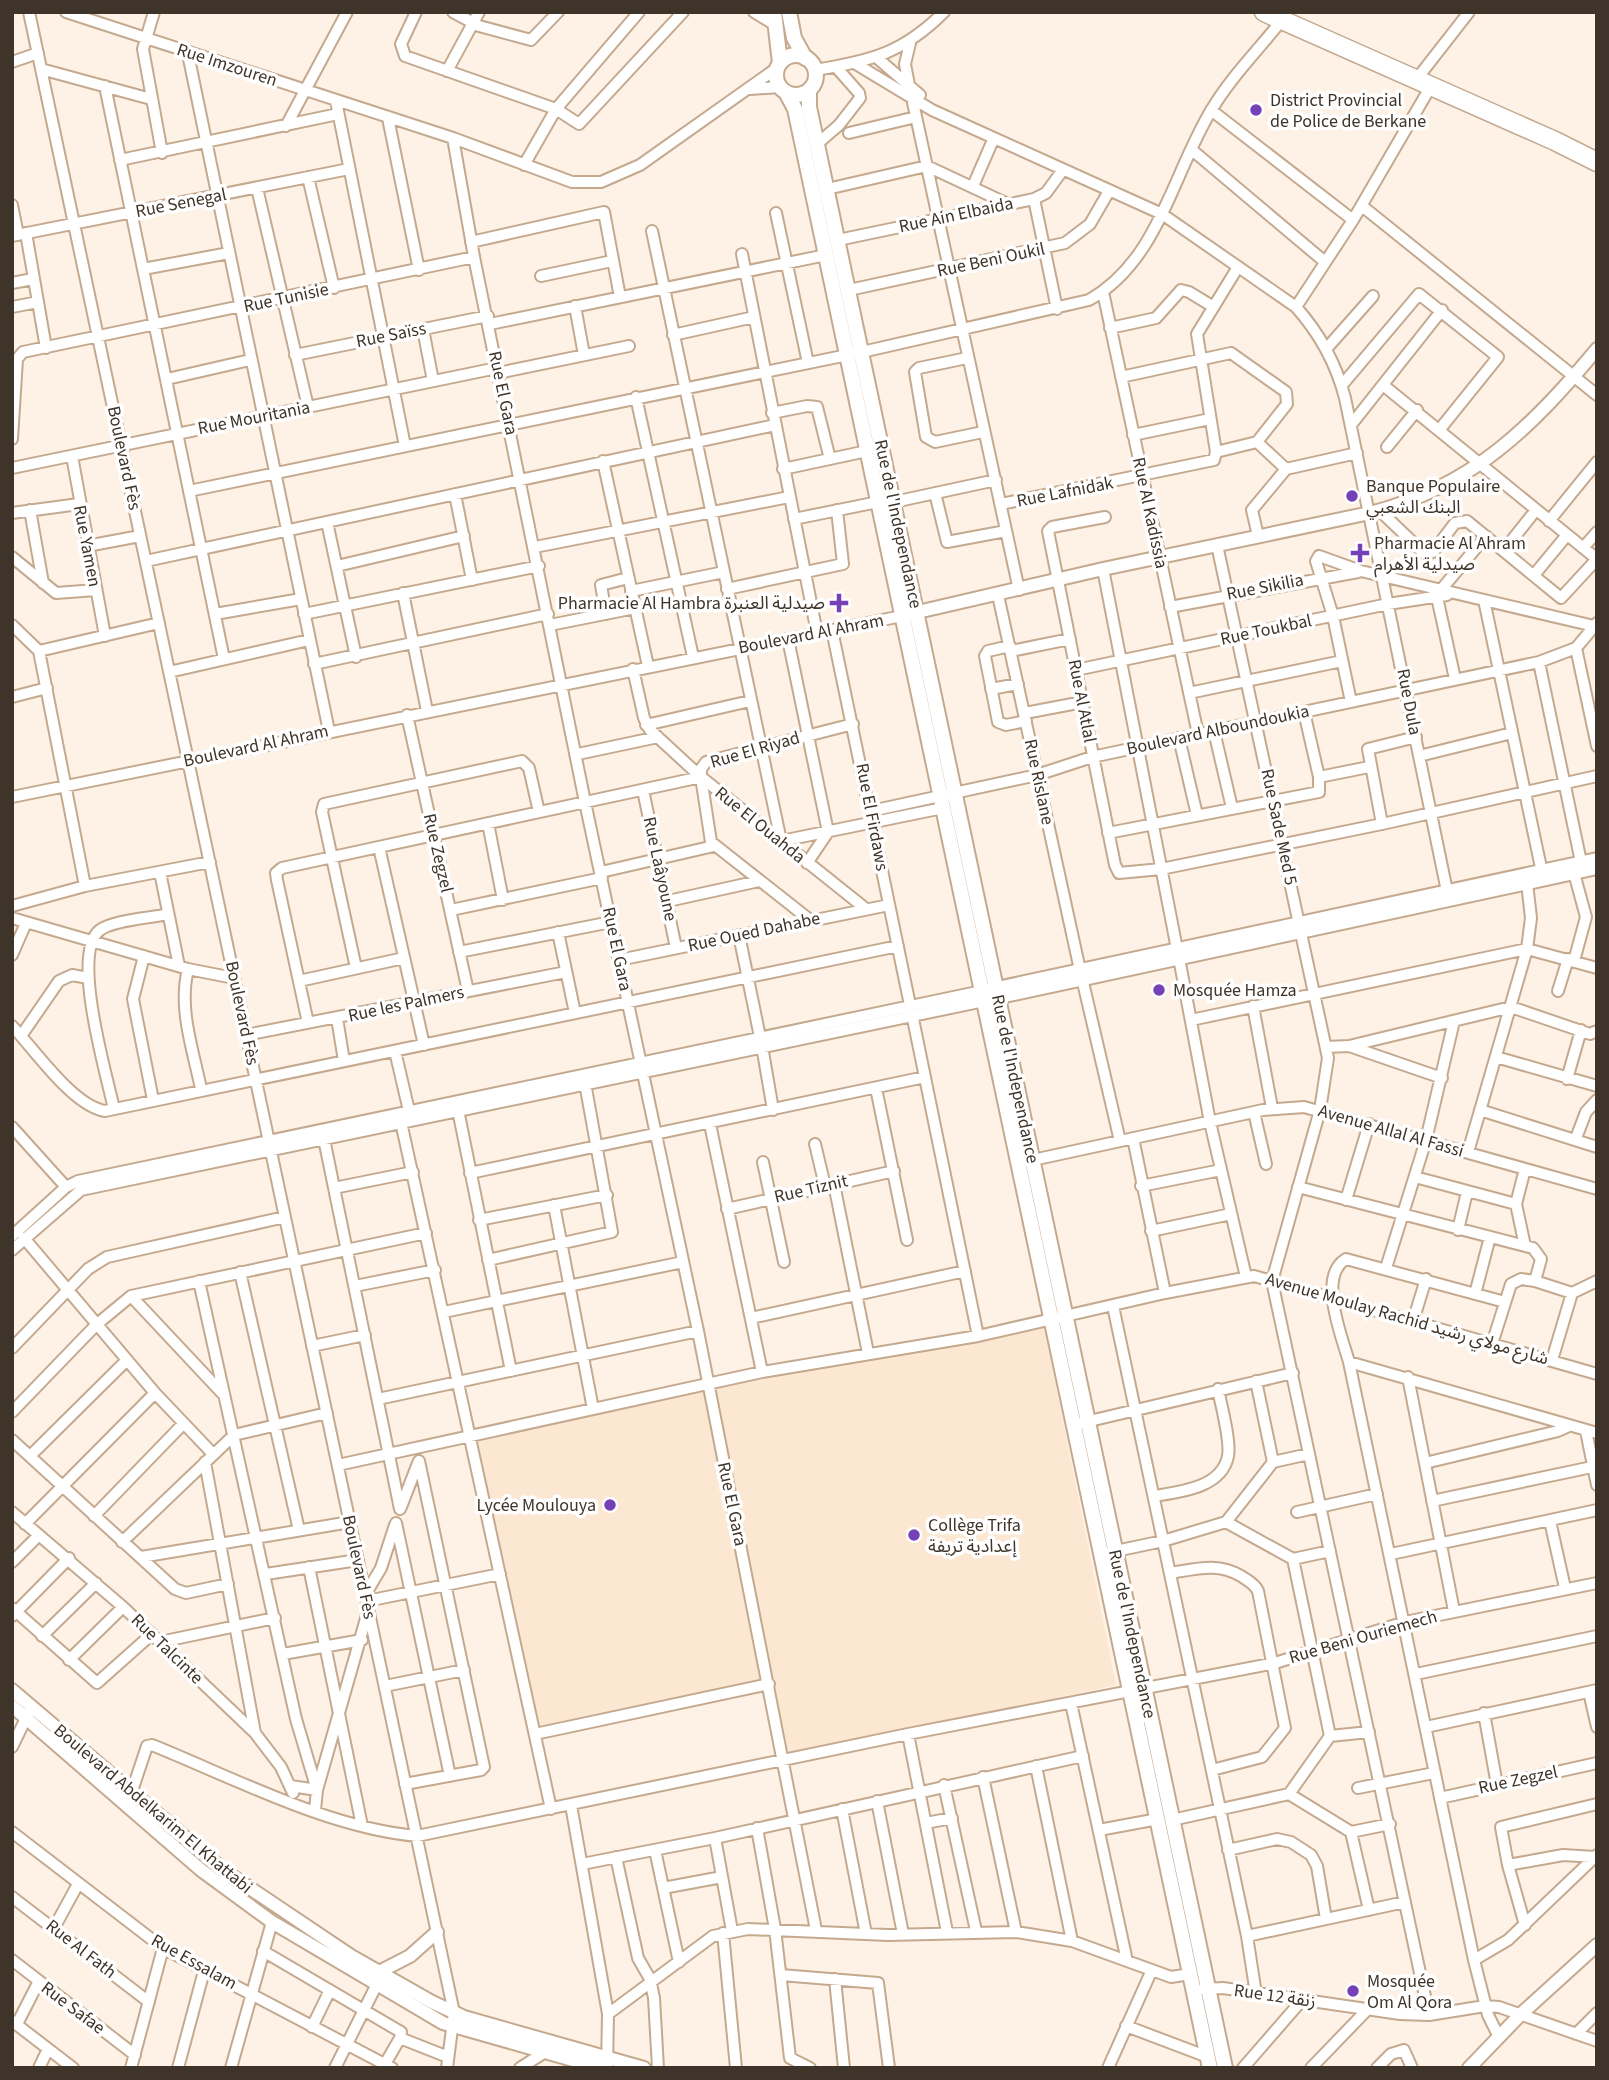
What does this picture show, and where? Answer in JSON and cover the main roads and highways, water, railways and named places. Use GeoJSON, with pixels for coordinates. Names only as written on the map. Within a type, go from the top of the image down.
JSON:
{"type":"FeatureCollection","features":[{"type":"Feature","properties":{"kind":"highway"},"geometry":{"type":"LineString","coordinates":[[1264,12],[1597,162]]}},
{"type":"Feature","properties":{"kind":"main road"},"geometry":{"type":"LineString","coordinates":[[775,19],[783,90],[798,95],[809,90],[814,81],[815,70],[796,43],[789,12]]}},
{"type":"Feature","properties":{"kind":"main road"},"geometry":{"type":"LineString","coordinates":[[779,65],[792,56],[805,58]]}},
{"type":"Feature","properties":{"kind":"main road","name":"Rue de l'Independance"},"geometry":{"type":"LineString","coordinates":[[783,90],[795,109],[902,616],[990,994],[1201,1989],[1225,2068]]}},
{"type":"Feature","properties":{"kind":"main road","name":"Rue de l'Independance"},"geometry":{"type":"LineString","coordinates":[[809,90],[808,103],[917,613],[946,799]]}},
{"type":"Feature","properties":{"kind":"main road","name":"Rue de l'Independance"},"geometry":{"type":"LineString","coordinates":[[1165,1819],[1190,1974],[1201,1989],[1209,2062]]}},
{"type":"Feature","properties":{"kind":"place","name":"District Provincial de Police de Berkane"},"geometry":{"type":"Point","coordinates":[1256,110]}},
{"type":"Feature","properties":{"kind":"place","name":"Banque Populaire البنك الشعبي"},"geometry":{"type":"Point","coordinates":[1352,496]}},
{"type":"Feature","properties":{"kind":"place","name":"Pharmacie Al Ahram صيدلية الأهرام"},"geometry":{"type":"Point","coordinates":[1360,553]}},
{"type":"Feature","properties":{"kind":"place","name":"Pharmacie Al Hambra صيدلية العنبرة"},"geometry":{"type":"Point","coordinates":[839,603]}},
{"type":"Feature","properties":{"kind":"place","name":"Mosquée Hamza"},"geometry":{"type":"Point","coordinates":[1159,990]}},
{"type":"Feature","properties":{"kind":"place","name":"Lycée Moulouya"},"geometry":{"type":"Point","coordinates":[610,1505]}},
{"type":"Feature","properties":{"kind":"place","name":"Collège Trifa إعدادية تريفة"},"geometry":{"type":"Point","coordinates":[914,1535]}},
{"type":"Feature","properties":{"kind":"place","name":"Mosquée Om Al Qora"},"geometry":{"type":"Point","coordinates":[1353,1991]}}]}
